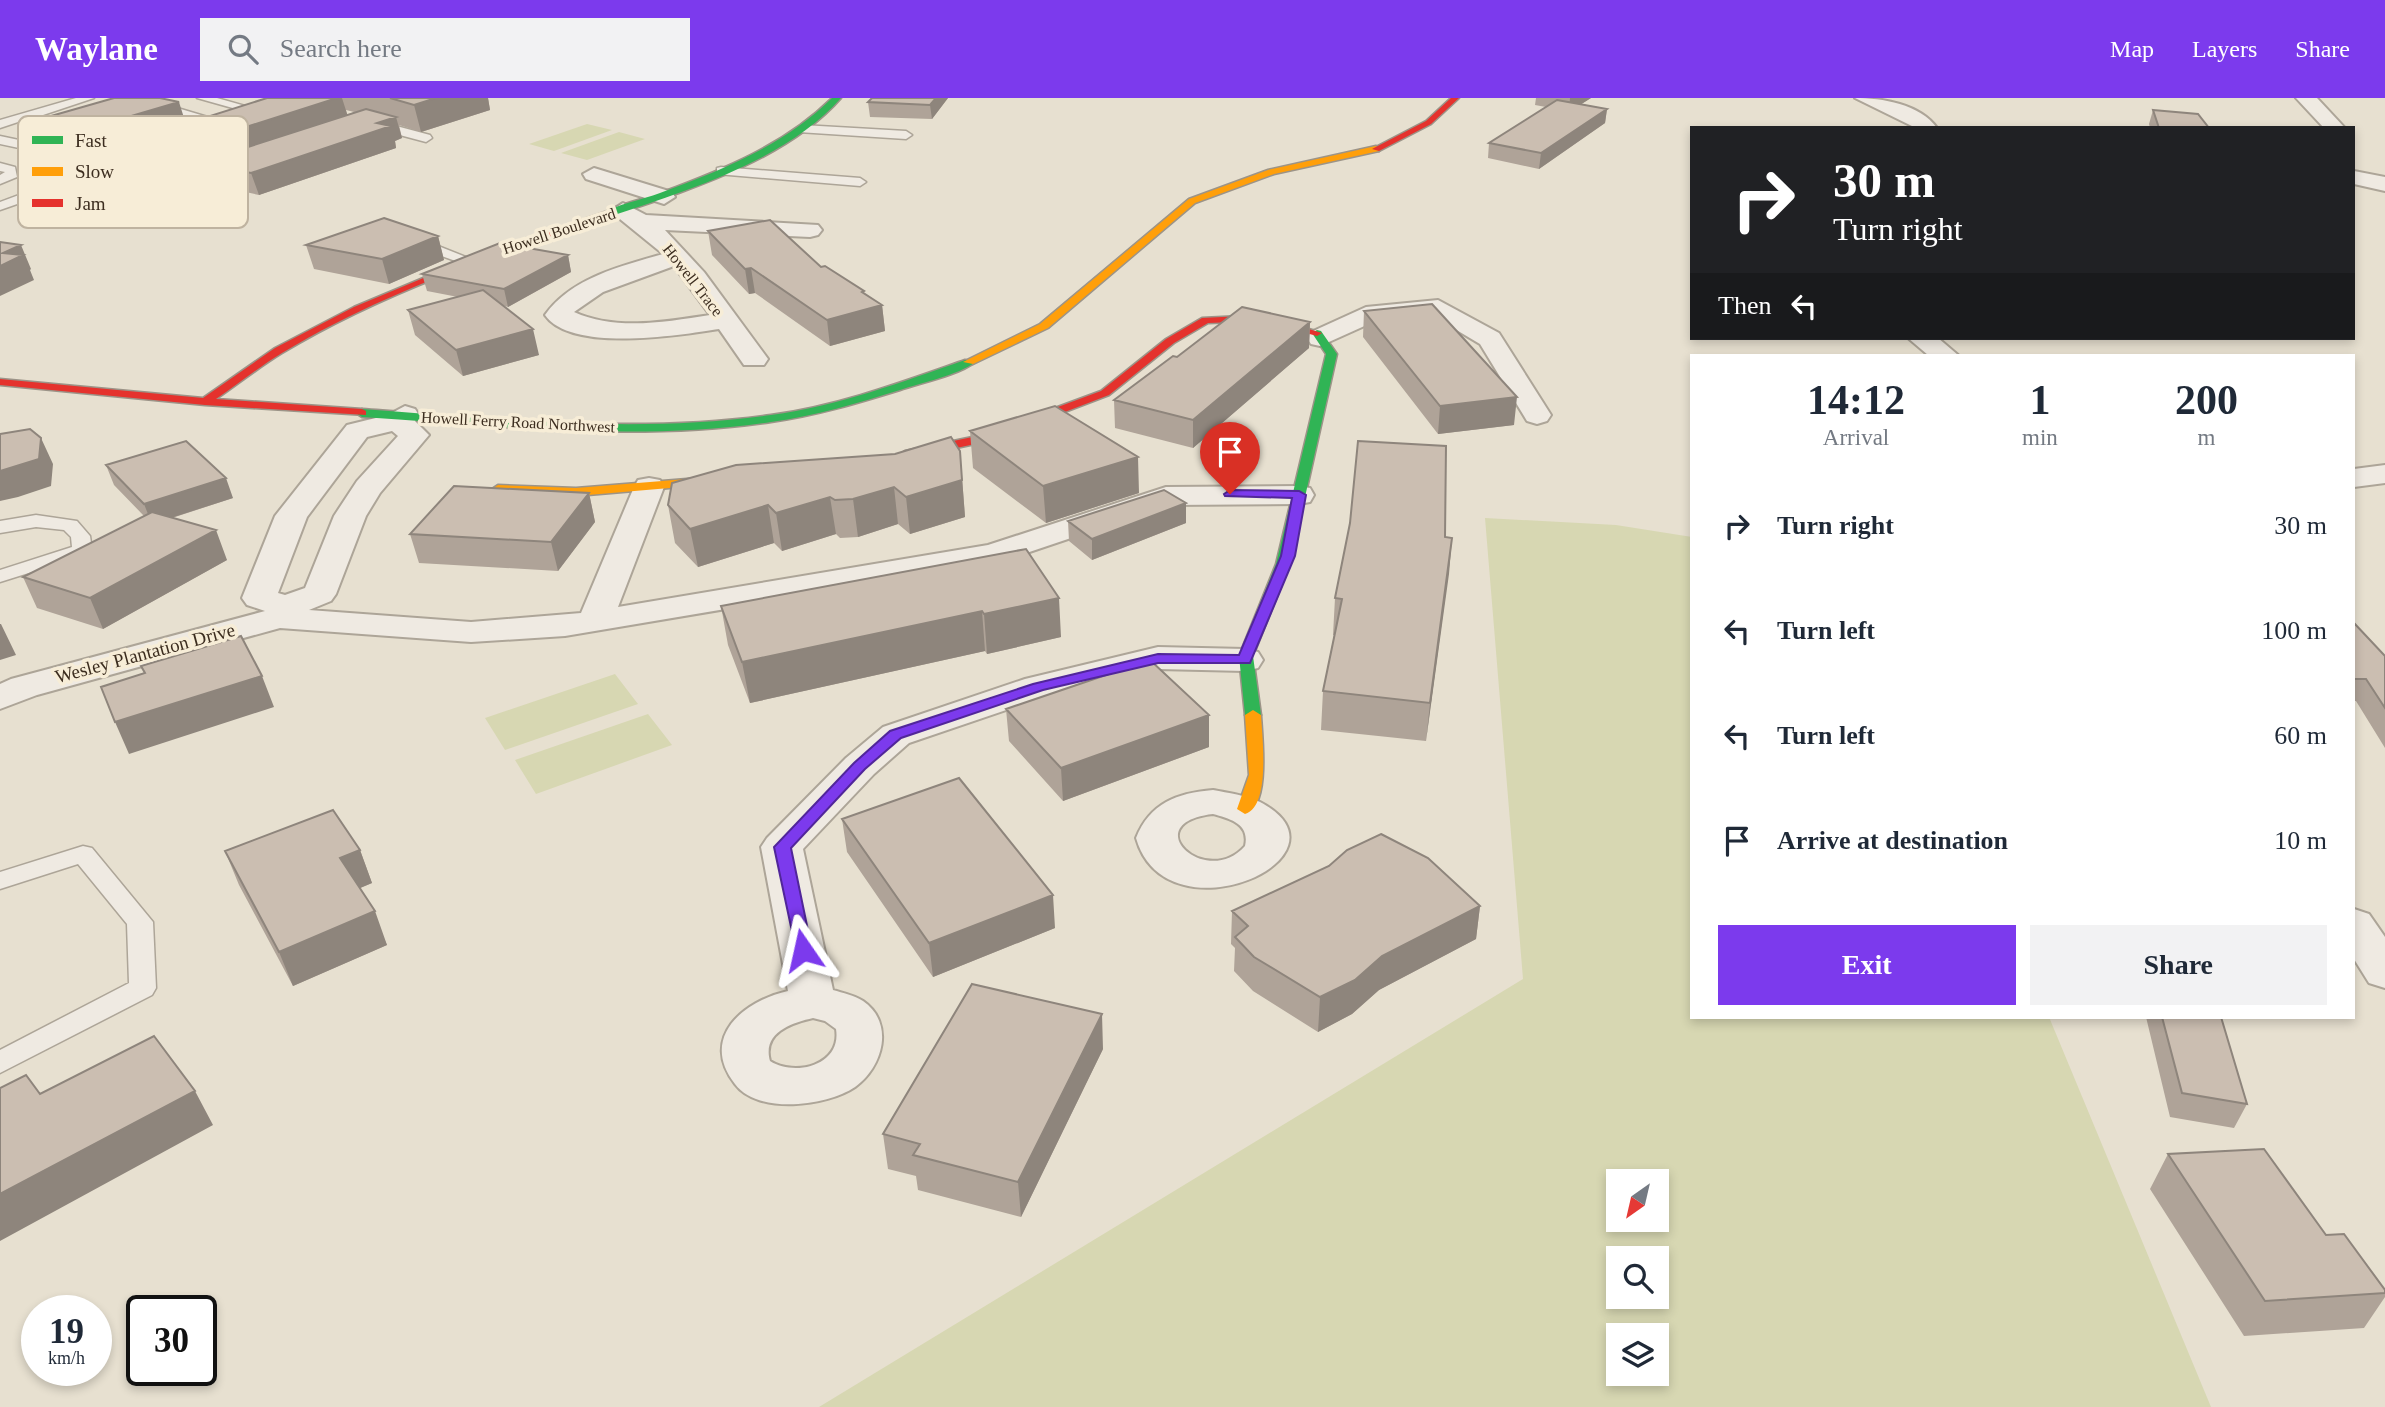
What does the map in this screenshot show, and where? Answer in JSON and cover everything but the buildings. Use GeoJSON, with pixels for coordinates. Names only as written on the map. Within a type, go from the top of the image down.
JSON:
{"type":"FeatureCollection","features":[{"type":"Feature","properties":{"kind":"street","name":"Howell Boulevard"},"geometry":{"type":"LineString","coordinates":[[205,402],[277,351],[333,320],[469,261],[633,216],[664,197],[802,129],[824,114],[837,98]]}},
{"type":"Feature","properties":{"kind":"street","name":"Howell Ferry Road Northwest"},"geometry":{"type":"LineString","coordinates":[[0,382],[401,418],[599,429],[746,422],[869,397],[970,362],[1044,326],[1192,201],[1271,172],[1375,149],[1424,128],[1440,117],[1455,98]]}},
{"type":"Feature","properties":{"kind":"street"},"geometry":{"type":"LineString","coordinates":[[1866,98],[1921,121],[1925,126]]}},
{"type":"Feature","properties":{"kind":"street"},"geometry":{"type":"LineString","coordinates":[[2306,98],[2333,126]]}},
{"type":"Feature","properties":{"kind":"street"},"geometry":{"type":"LineString","coordinates":[[594,174],[664,197]]}},
{"type":"Feature","properties":{"kind":"street"},"geometry":{"type":"LineString","coordinates":[[2355,175],[2385,184]]}},
{"type":"Feature","properties":{"kind":"street"},"geometry":{"type":"LineString","coordinates":[[633,216],[810,230]]}},
{"type":"Feature","properties":{"kind":"street","name":"Howell Trace"},"geometry":{"type":"LineString","coordinates":[[633,216],[677,257],[754,359]]}},
{"type":"Feature","properties":{"kind":"street"},"geometry":{"type":"LineString","coordinates":[[677,257],[587,291],[564,303],[558,315],[579,327],[615,331],[668,328],[725,320]]}},
{"type":"Feature","properties":{"kind":"street"},"geometry":{"type":"LineString","coordinates":[[1320,338],[1375,312],[1438,308],[1490,339],[1537,415]]}},
{"type":"Feature","properties":{"kind":"street"},"geometry":{"type":"LineString","coordinates":[[894,457],[985,438],[1105,393],[1170,341],[1206,320],[1262,318],[1314,331],[1332,354],[1318,393],[1288,556],[1245,660],[1257,723],[1254,795],[1245,809]]}},
{"type":"Feature","properties":{"kind":"street"},"geometry":{"type":"LineString","coordinates":[[1924,340],[1944,354]]}},
{"type":"Feature","properties":{"kind":"street","name":"Wesley Plantation Drive"},"geometry":{"type":"LineString","coordinates":[[0,698],[24,687],[282,613],[319,594],[350,516],[368,488],[414,435],[401,418]]}},
{"type":"Feature","properties":{"kind":"street"},"geometry":{"type":"LineString","coordinates":[[401,418],[356,431],[291,517],[259,598],[282,613],[471,632],[595,621],[994,554],[1166,496],[1299,495]]}},
{"type":"Feature","properties":{"kind":"street"},"geometry":{"type":"LineString","coordinates":[[2355,478],[2385,474]]}},
{"type":"Feature","properties":{"kind":"street"},"geometry":{"type":"LineString","coordinates":[[487,489],[576,492],[745,478]]}},
{"type":"Feature","properties":{"kind":"street"},"geometry":{"type":"LineString","coordinates":[[595,621],[649,487]]}},
{"type":"Feature","properties":{"kind":"street"},"geometry":{"type":"LineString","coordinates":[[310,490],[368,488]]}},
{"type":"Feature","properties":{"kind":"street"},"geometry":{"type":"LineString","coordinates":[[813,1002],[782,847],[860,766],[896,735],[1038,687],[1158,658],[1245,660]]}},
{"type":"Feature","properties":{"kind":"street"},"geometry":{"type":"LineString","coordinates":[[2355,927],[2385,972]]}},
{"type":"Feature","properties":{"kind":"lane"},"geometry":{"type":"LineString","coordinates":[[28,116],[88,98]]}},
{"type":"Feature","properties":{"kind":"lane"},"geometry":{"type":"LineString","coordinates":[[203,98],[280,116],[253,126]]}},
{"type":"Feature","properties":{"kind":"lane"},"geometry":{"type":"LineString","coordinates":[[221,116],[265,98]]}},
{"type":"Feature","properties":{"kind":"lane"},"geometry":{"type":"LineString","coordinates":[[145,102],[191,116]]}},
{"type":"Feature","properties":{"kind":"lane"},"geometry":{"type":"LineString","coordinates":[[0,124],[18,119]]}},
{"type":"Feature","properties":{"kind":"lane"},"geometry":{"type":"LineString","coordinates":[[364,124],[426,138]]}},
{"type":"Feature","properties":{"kind":"lane"},"geometry":{"type":"LineString","coordinates":[[802,129],[906,135]]}},
{"type":"Feature","properties":{"kind":"lane"},"geometry":{"type":"LineString","coordinates":[[0,140],[18,144]]}},
{"type":"Feature","properties":{"kind":"lane"},"geometry":{"type":"LineString","coordinates":[[0,167],[11,170],[12,174],[0,180]]}},
{"type":"Feature","properties":{"kind":"lane"},"geometry":{"type":"LineString","coordinates":[[721,171],[860,182]]}},
{"type":"Feature","properties":{"kind":"lane"},"geometry":{"type":"LineString","coordinates":[[0,206],[18,200]]}},
{"type":"Feature","properties":{"kind":"lane"},"geometry":{"type":"LineString","coordinates":[[398,236],[469,261]]}},
{"type":"Feature","properties":{"kind":"lane"},"geometry":{"type":"LineString","coordinates":[[0,527],[36,521],[70,525],[80,536],[82,550],[0,576]]}},
{"type":"Feature","properties":{"kind":"lane"},"geometry":{"type":"LineString","coordinates":[[0,881],[83,854],[140,922],[143,988],[0,1063]]}},
{"type":"Feature","properties":{"kind":"green space"},"geometry":{"type":"Polygon","coordinates":[[[587,124],[612,130],[554,151],[529,144],[587,124]]]}},
{"type":"Feature","properties":{"kind":"green space"},"geometry":{"type":"Polygon","coordinates":[[[619,132],[645,139],[587,160],[561,153],[619,132]]]}},
{"type":"Feature","properties":{"kind":"green space"},"geometry":{"type":"Polygon","coordinates":[[[1485,518],[1616,525],[1690,537],[1690,1019],[2050,1019],[2211,1407],[819,1407],[1523,979],[1485,518]]]}},
{"type":"Feature","properties":{"kind":"green space"},"geometry":{"type":"Polygon","coordinates":[[[615,674],[638,704],[505,750],[485,718],[615,674]]]}},
{"type":"Feature","properties":{"kind":"green space"},"geometry":{"type":"Polygon","coordinates":[[[648,714],[672,745],[536,794],[515,760],[648,714]]]}},
{"type":"Feature","properties":{"kind":"traffic: fast"},"geometry":{"type":"LineString","coordinates":[[605,215],[696,182],[762,153],[792,136],[837,98]]}},
{"type":"Feature","properties":{"kind":"traffic: fast"},"geometry":{"type":"LineString","coordinates":[[1253,715],[1246,656],[1283,564],[1332,354],[1317,333]]}},
{"type":"Feature","properties":{"kind":"traffic: fast"},"geometry":{"type":"LineString","coordinates":[[362,413],[600,427],[744,422],[829,407],[969,362]]}},
{"type":"Feature","properties":{"kind":"traffic: slow"},"geometry":{"type":"LineString","coordinates":[[969,362],[1044,326],[1192,201],[1271,172],[1376,149]]}},
{"type":"Feature","properties":{"kind":"traffic: slow"},"geometry":{"type":"LineString","coordinates":[[498,489],[576,492],[724,480]]}},
{"type":"Feature","properties":{"kind":"traffic: slow"},"geometry":{"type":"LineString","coordinates":[[1245,809],[1257,775],[1253,715]]}},
{"type":"Feature","properties":{"kind":"traffic: jam"},"geometry":{"type":"LineString","coordinates":[[1376,149],[1429,123],[1455,98]]}},
{"type":"Feature","properties":{"kind":"traffic: jam"},"geometry":{"type":"LineString","coordinates":[[205,402],[279,350],[357,309],[480,258],[605,215]]}},
{"type":"Feature","properties":{"kind":"traffic: jam"},"geometry":{"type":"LineString","coordinates":[[905,455],[985,438],[1105,393],[1170,341],[1206,320],[1262,318],[1317,333]]}},
{"type":"Feature","properties":{"kind":"traffic: jam"},"geometry":{"type":"LineString","coordinates":[[0,382],[205,402],[362,413]]}},
{"type":"Feature","properties":{"kind":"route"},"geometry":{"type":"LineString","coordinates":[[803,950],[782,847],[860,766],[896,735],[1038,687],[1158,658],[1245,660],[1288,556],[1299,495],[1230,494]]}}]}
